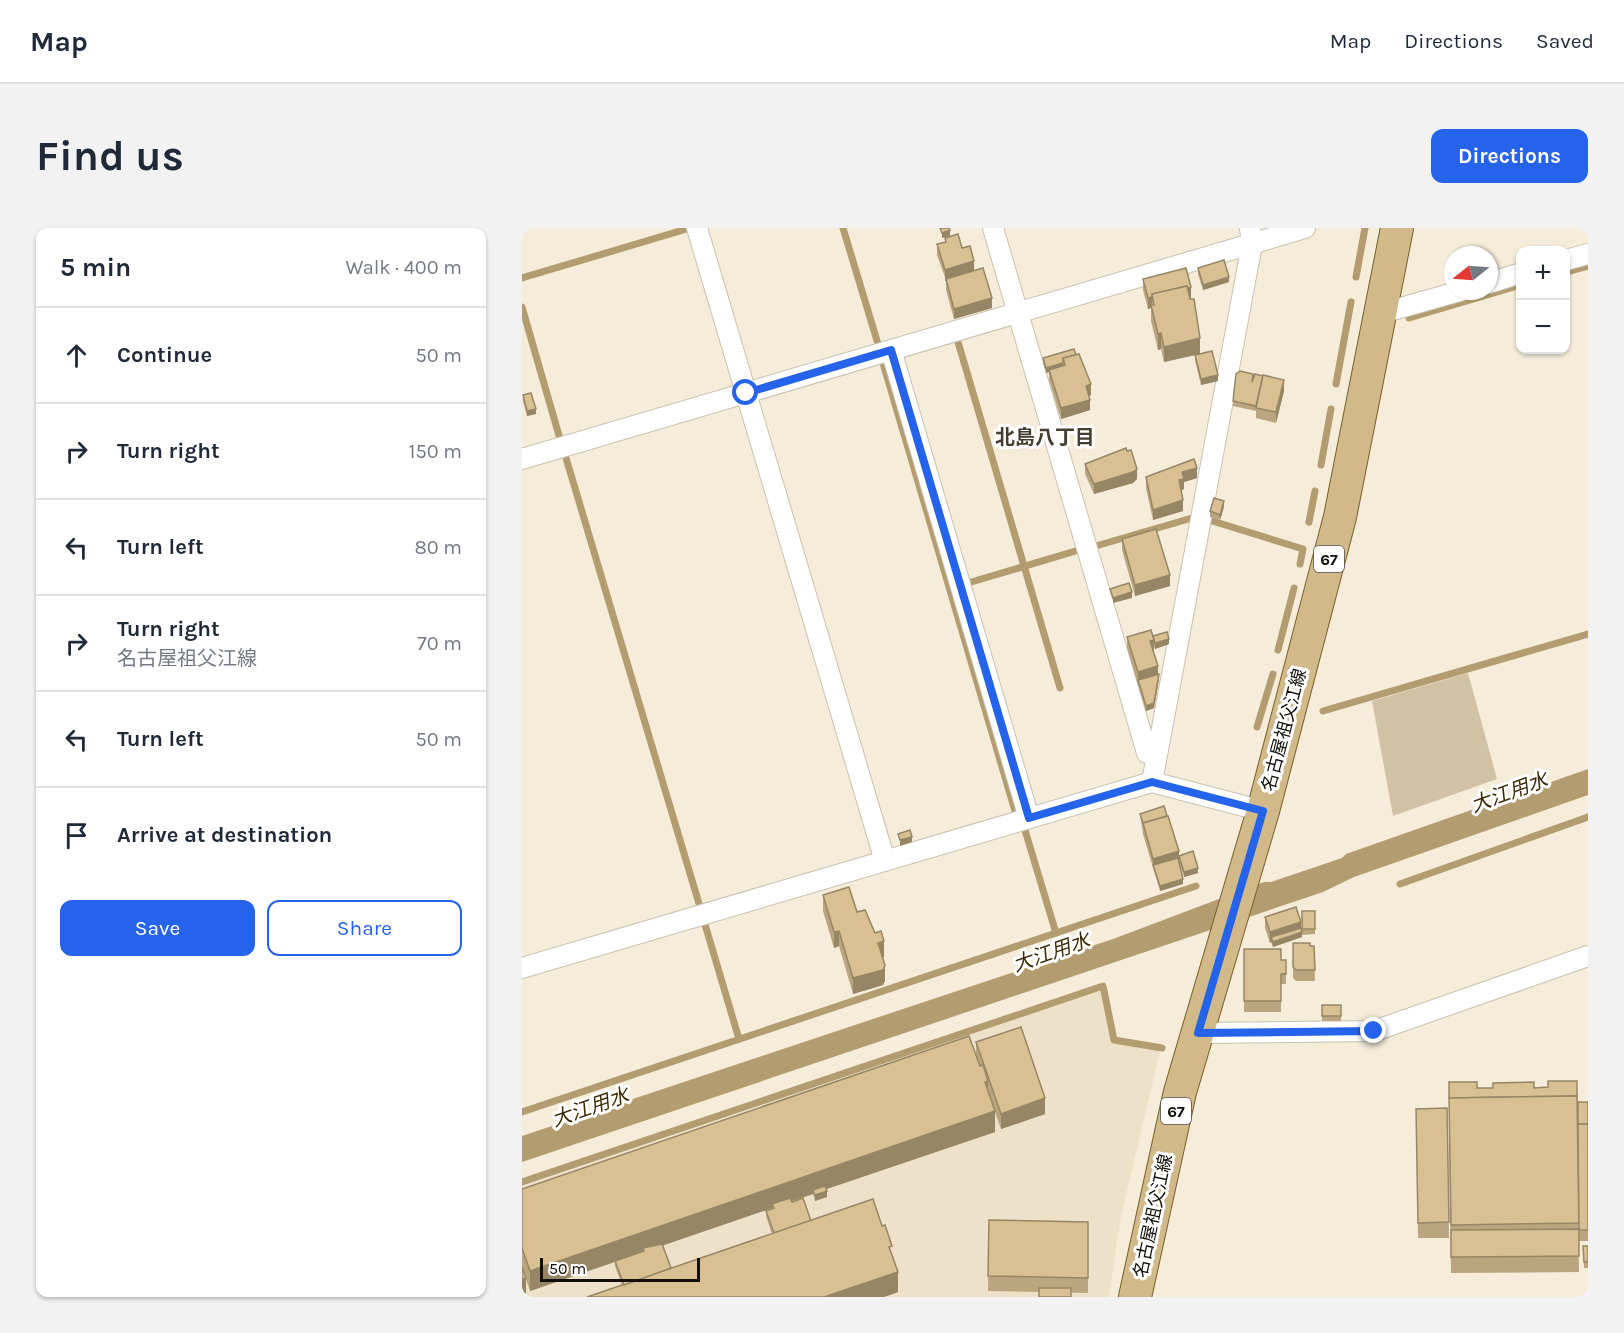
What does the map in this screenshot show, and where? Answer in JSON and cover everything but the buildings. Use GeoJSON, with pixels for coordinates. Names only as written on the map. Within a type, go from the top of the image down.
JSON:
{"type":"FeatureCollection","features":[{"type":"Feature","properties":{"kind":"main road","name":"名古屋祖父江線"},"geometry":{"type":"LineString","coordinates":[[1135,1297],[1180,1092],[1263,811],[1340,517],[1397,228]]}},
{"type":"Feature","properties":{"kind":"street"},"geometry":{"type":"LineString","coordinates":[[697,228],[885,861]]}},
{"type":"Feature","properties":{"kind":"street"},"geometry":{"type":"LineString","coordinates":[[993,228],[1147,753],[1157,754]]}},
{"type":"Feature","properties":{"kind":"street"},"geometry":{"type":"LineString","coordinates":[[522,459],[1018,313],[1251,236],[1305,228]]}},
{"type":"Feature","properties":{"kind":"street"},"geometry":{"type":"LineString","coordinates":[[1152,782],[1251,236]]}},
{"type":"Feature","properties":{"kind":"street"},"geometry":{"type":"LineString","coordinates":[[1570,259],[1588,254]]}},
{"type":"Feature","properties":{"kind":"street"},"geometry":{"type":"LineString","coordinates":[[1498,280],[1516,275]]}},
{"type":"Feature","properties":{"kind":"street"},"geometry":{"type":"LineString","coordinates":[[1379,314],[1444,296]]}},
{"type":"Feature","properties":{"kind":"street"},"geometry":{"type":"LineString","coordinates":[[891,350],[1029,818]]}},
{"type":"Feature","properties":{"kind":"street"},"geometry":{"type":"LineString","coordinates":[[522,968],[1152,782],[1263,811]]}},
{"type":"Feature","properties":{"kind":"street"},"geometry":{"type":"LineString","coordinates":[[1198,1033],[1374,1031],[1588,956]]}},
{"type":"Feature","properties":{"kind":"shaded area"},"geometry":{"type":"Polygon","coordinates":[[[1468,673],[1497,779],[1393,816],[1372,701],[1468,673]]]}},
{"type":"Feature","properties":{"kind":"shaded area"},"geometry":{"type":"Polygon","coordinates":[[[1588,769],[1588,795],[1354,877],[1323,892],[522,1162],[522,1136],[1113,939],[1264,882],[1271,882],[1342,858],[1346,854],[1588,769]]]}},
{"type":"Feature","properties":{"kind":"shaded area"},"geometry":{"type":"Polygon","coordinates":[[[1101,989],[1111,1042],[1160,1051],[1120,1221],[1109,1297],[522,1297],[522,1185],[1101,989]]]}},
{"type":"Feature","properties":{"kind":"waterway"},"geometry":{"type":"LineString","coordinates":[[522,278],[690,228]]}},
{"type":"Feature","properties":{"kind":"waterway"},"geometry":{"type":"LineString","coordinates":[[843,228],[878,344]]}},
{"type":"Feature","properties":{"kind":"waterway"},"geometry":{"type":"LineString","coordinates":[[1356,277],[1365,228]]}},
{"type":"Feature","properties":{"kind":"waterway"},"geometry":{"type":"LineString","coordinates":[[1570,271],[1588,266]]}},
{"type":"Feature","properties":{"kind":"waterway"},"geometry":{"type":"LineString","coordinates":[[1409,318],[1516,286]]}},
{"type":"Feature","properties":{"kind":"waterway"},"geometry":{"type":"LineString","coordinates":[[1336,384],[1351,302]]}},
{"type":"Feature","properties":{"kind":"waterway"},"geometry":{"type":"LineString","coordinates":[[522,307],[560,439]]}},
{"type":"Feature","properties":{"kind":"waterway"},"geometry":{"type":"LineString","coordinates":[[958,342],[1060,688]]}},
{"type":"Feature","properties":{"kind":"waterway"},"geometry":{"type":"LineString","coordinates":[[883,363],[1015,811]]}},
{"type":"Feature","properties":{"kind":"waterway"},"geometry":{"type":"LineString","coordinates":[[1321,465],[1331,409]]}},
{"type":"Feature","properties":{"kind":"waterway"},"geometry":{"type":"LineString","coordinates":[[566,458],[700,907]]}},
{"type":"Feature","properties":{"kind":"waterway"},"geometry":{"type":"LineString","coordinates":[[1309,522],[1315,491]]}},
{"type":"Feature","properties":{"kind":"waterway"},"geometry":{"type":"LineString","coordinates":[[1096,546],[1192,518]]}},
{"type":"Feature","properties":{"kind":"waterway"},"geometry":{"type":"LineString","coordinates":[[1209,520],[1303,549],[1300,564]]}},
{"type":"Feature","properties":{"kind":"waterway"},"geometry":{"type":"LineString","coordinates":[[968,583],[1079,550]]}},
{"type":"Feature","properties":{"kind":"waterway"},"geometry":{"type":"LineString","coordinates":[[1278,650],[1294,588]]}},
{"type":"Feature","properties":{"kind":"waterway"},"geometry":{"type":"LineString","coordinates":[[1323,711],[1588,634]]}},
{"type":"Feature","properties":{"kind":"waterway"},"geometry":{"type":"LineString","coordinates":[[1257,727],[1273,674]]}},
{"type":"Feature","properties":{"kind":"waterway"},"geometry":{"type":"LineString","coordinates":[[1400,884],[1588,817]]}},
{"type":"Feature","properties":{"kind":"waterway","name":"大江用水"},"geometry":{"type":"LineString","coordinates":[[1024,827],[1056,933]]}},
{"type":"Feature","properties":{"kind":"waterway","name":"大江用水"},"geometry":{"type":"LineString","coordinates":[[522,1112],[1196,886]]}},
{"type":"Feature","properties":{"kind":"waterway"},"geometry":{"type":"LineString","coordinates":[[704,921],[739,1039]]}},
{"type":"Feature","properties":{"kind":"waterway"},"geometry":{"type":"LineString","coordinates":[[522,1182],[1103,986],[1114,1040],[1162,1048]]}},
{"type":"Feature","properties":{"kind":"district","name":"北島八丁目"},"geometry":{"type":"Point","coordinates":[1045,437]}},
{"type":"Feature","properties":{"kind":"route"},"geometry":{"type":"LineString","coordinates":[[746,393],[891,350],[1029,818],[1152,782],[1263,811],[1198,1033],[1374,1031]]}}]}
